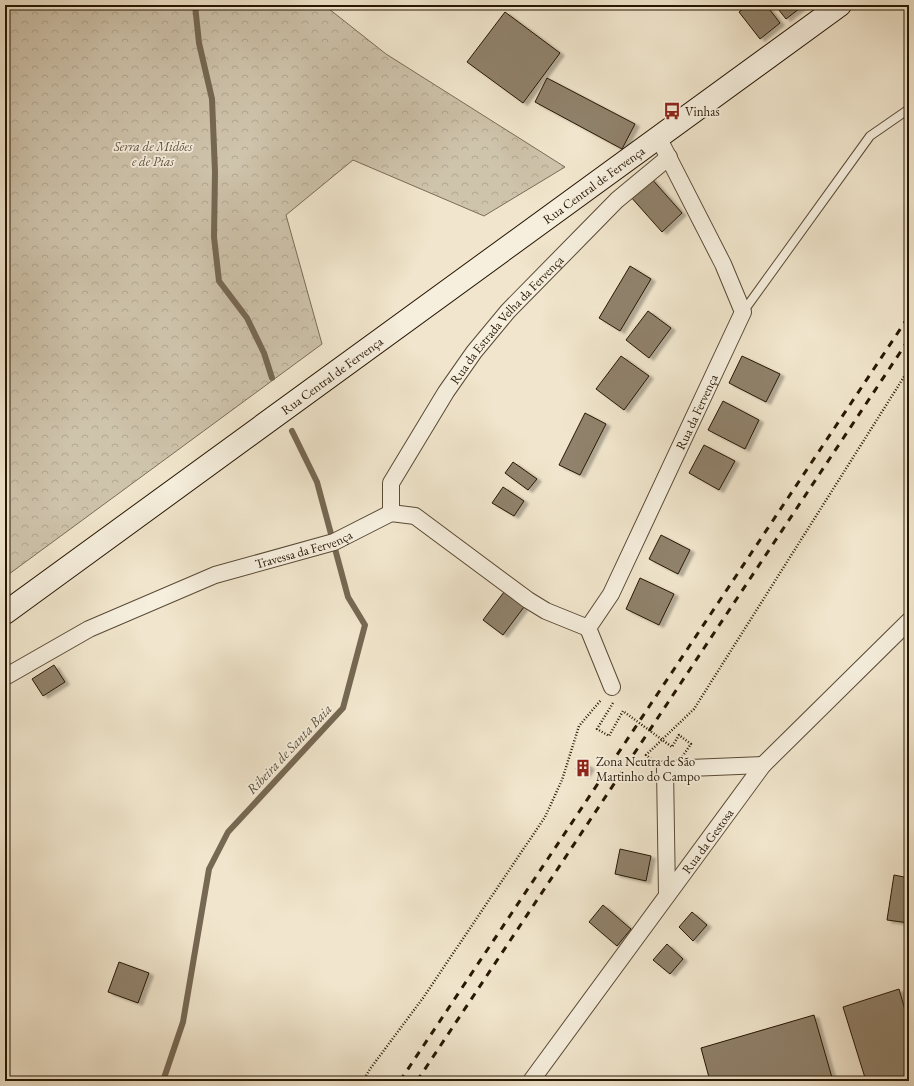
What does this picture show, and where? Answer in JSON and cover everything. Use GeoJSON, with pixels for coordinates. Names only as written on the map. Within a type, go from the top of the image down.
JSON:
{"type":"FeatureCollection","features":[{"type":"Feature","properties":{"kind":"street","name":"Rua Central de Fervença"},"geometry":{"type":"LineString","coordinates":[[5,613],[840,5]]}},
{"type":"Feature","properties":{"kind":"street"},"geometry":{"type":"LineString","coordinates":[[658,137],[723,264],[743,312]]}},
{"type":"Feature","properties":{"kind":"street","name":"Rua da Estrada Velha da Fervença"},"geometry":{"type":"LineString","coordinates":[[391,513],[392,482],[446,392],[474,352],[508,311],[617,200],[669,157]]}},
{"type":"Feature","properties":{"kind":"street","name":"Rua da Fervença"},"geometry":{"type":"LineString","coordinates":[[588,628],[611,594],[743,312]]}},
{"type":"Feature","properties":{"kind":"street"},"geometry":{"type":"LineString","coordinates":[[391,513],[415,516],[528,600],[546,611],[588,628],[612,687]]}},
{"type":"Feature","properties":{"kind":"street","name":"Travessa da Fervença"},"geometry":{"type":"LineString","coordinates":[[5,677],[89,629],[215,575],[334,542],[391,513]]}},
{"type":"Feature","properties":{"kind":"street","name":"Rua da Gestosa"},"geometry":{"type":"LineString","coordinates":[[531,1081],[763,765],[909,621]]}},
{"type":"Feature","properties":{"kind":"street"},"geometry":{"type":"LineString","coordinates":[[667,895],[665,769],[763,765]]}},
{"type":"Feature","properties":{"kind":"lane"},"geometry":{"type":"LineString","coordinates":[[743,312],[870,136],[909,109]]}},
{"type":"Feature","properties":{"kind":"path"},"geometry":{"type":"LineString","coordinates":[[665,769],[646,755],[694,709],[909,369]]}},
{"type":"Feature","properties":{"kind":"path"},"geometry":{"type":"LineString","coordinates":[[363,1081],[370,1069],[423,998],[545,817],[562,780],[579,726],[612,687]]}},
{"type":"Feature","properties":{"kind":"path"},"geometry":{"type":"LineString","coordinates":[[613,703],[597,729],[609,736],[623,711],[672,747],[679,735],[691,744],[682,757]]}},
{"type":"Feature","properties":{"kind":"green space","name":"Serra de Midões e de Pias"},"geometry":{"type":"Polygon","coordinates":[[[5,5],[324,5],[386,54],[565,167],[484,216],[353,160],[286,215],[322,344],[5,577],[5,5]]]}},
{"type":"Feature","properties":{"kind":"building"},"geometry":{"type":"Polygon","coordinates":[[[748,5],[766,5],[780,23],[760,39],[739,12],[748,5]]]}},
{"type":"Feature","properties":{"kind":"building"},"geometry":{"type":"Polygon","coordinates":[[[775,5],[804,5],[786,19],[775,5]]]}},
{"type":"Feature","properties":{"kind":"building"},"geometry":{"type":"Polygon","coordinates":[[[505,12],[560,53],[523,103],[467,62],[505,12]]]}},
{"type":"Feature","properties":{"kind":"building"},"geometry":{"type":"Polygon","coordinates":[[[547,78],[635,124],[622,149],[535,102],[547,78]]]}},
{"type":"Feature","properties":{"kind":"building"},"geometry":{"type":"Polygon","coordinates":[[[650,177],[682,213],[662,232],[630,196],[650,177]]]}},
{"type":"Feature","properties":{"kind":"building"},"geometry":{"type":"Polygon","coordinates":[[[630,266],[651,279],[620,331],[599,318],[630,266]]]}},
{"type":"Feature","properties":{"kind":"building"},"geometry":{"type":"Polygon","coordinates":[[[648,311],[671,328],[649,358],[626,340],[648,311]]]}},
{"type":"Feature","properties":{"kind":"building"},"geometry":{"type":"Polygon","coordinates":[[[621,356],[649,376],[624,410],[596,389],[621,356]]]}},
{"type":"Feature","properties":{"kind":"building"},"geometry":{"type":"Polygon","coordinates":[[[742,356],[780,374],[766,402],[729,383],[742,356]]]}},
{"type":"Feature","properties":{"kind":"building"},"geometry":{"type":"Polygon","coordinates":[[[723,401],[759,420],[745,449],[708,430],[723,401]]]}},
{"type":"Feature","properties":{"kind":"building"},"geometry":{"type":"Polygon","coordinates":[[[585,413],[606,424],[580,475],[559,465],[585,413]]]}},
{"type":"Feature","properties":{"kind":"building"},"geometry":{"type":"Polygon","coordinates":[[[704,445],[735,461],[719,490],[689,473],[704,445]]]}},
{"type":"Feature","properties":{"kind":"building"},"geometry":{"type":"Polygon","coordinates":[[[513,462],[537,479],[528,490],[505,473],[513,462]]]}},
{"type":"Feature","properties":{"kind":"building"},"geometry":{"type":"Polygon","coordinates":[[[503,487],[524,501],[514,516],[492,503],[503,487]]]}},
{"type":"Feature","properties":{"kind":"building"},"geometry":{"type":"Polygon","coordinates":[[[661,535],[690,550],[678,574],[649,559],[661,535]]]}},
{"type":"Feature","properties":{"kind":"building"},"geometry":{"type":"Polygon","coordinates":[[[640,578],[674,594],[659,625],[626,609],[640,578]]]}},
{"type":"Feature","properties":{"kind":"building"},"geometry":{"type":"Polygon","coordinates":[[[504,592],[524,607],[503,635],[483,620],[504,592]]]}},
{"type":"Feature","properties":{"kind":"building"},"geometry":{"type":"Polygon","coordinates":[[[54,665],[65,682],[43,696],[32,679],[54,665]]]}},
{"type":"Feature","properties":{"kind":"building","name":"Zona Neutra de São Martinho do Campo"},"geometry":{"type":"Polygon","coordinates":[[[581,761],[590,767],[585,775],[576,769],[581,761]]]}},
{"type":"Feature","properties":{"kind":"building"},"geometry":{"type":"Polygon","coordinates":[[[620,849],[651,856],[646,881],[615,874],[620,849]]]}},
{"type":"Feature","properties":{"kind":"building"},"geometry":{"type":"Polygon","coordinates":[[[894,875],[909,878],[909,923],[887,920],[894,875]]]}},
{"type":"Feature","properties":{"kind":"building"},"geometry":{"type":"Polygon","coordinates":[[[603,905],[631,929],[617,946],[589,922],[603,905]]]}},
{"type":"Feature","properties":{"kind":"building"},"geometry":{"type":"Polygon","coordinates":[[[692,912],[707,925],[693,941],[679,927],[692,912]]]}},
{"type":"Feature","properties":{"kind":"building"},"geometry":{"type":"Polygon","coordinates":[[[667,944],[683,959],[670,974],[653,960],[667,944]]]}},
{"type":"Feature","properties":{"kind":"building"},"geometry":{"type":"Polygon","coordinates":[[[119,962],[149,973],[138,1003],[108,992],[119,962]]]}},
{"type":"Feature","properties":{"kind":"building"},"geometry":{"type":"Polygon","coordinates":[[[899,989],[907,1017],[909,1016],[909,1081],[866,1081],[843,1007],[899,989]]]}},
{"type":"Feature","properties":{"kind":"building"},"geometry":{"type":"Polygon","coordinates":[[[814,1015],[833,1081],[710,1081],[701,1048],[814,1015]]]}},
{"type":"Feature","properties":{"kind":"waterway","name":"Ribeira de Santa Baia"},"geometry":{"type":"LineString","coordinates":[[195,5],[199,43],[212,99],[215,172],[214,237],[219,281],[247,318],[264,353],[272,378]]}},
{"type":"Feature","properties":{"kind":"waterway","name":"Ribeira de Santa Baia"},"geometry":{"type":"LineString","coordinates":[[163,1081],[183,1022],[209,869],[228,832],[343,708],[365,625],[348,597],[317,482],[292,431]]}},
{"type":"Feature","properties":{"kind":"railway"},"geometry":{"type":"LineString","coordinates":[[400,1081],[909,316]]}},
{"type":"Feature","properties":{"kind":"railway"},"geometry":{"type":"LineString","coordinates":[[417,1081],[909,339]]}},
{"type":"Feature","properties":{"kind":"place","name":"Vinhas"},"geometry":{"type":"Point","coordinates":[672,111]}},
{"type":"Feature","properties":{"kind":"place","name":"Zona Neutra de São Martinho do Campo"},"geometry":{"type":"Point","coordinates":[583,768]}}]}
